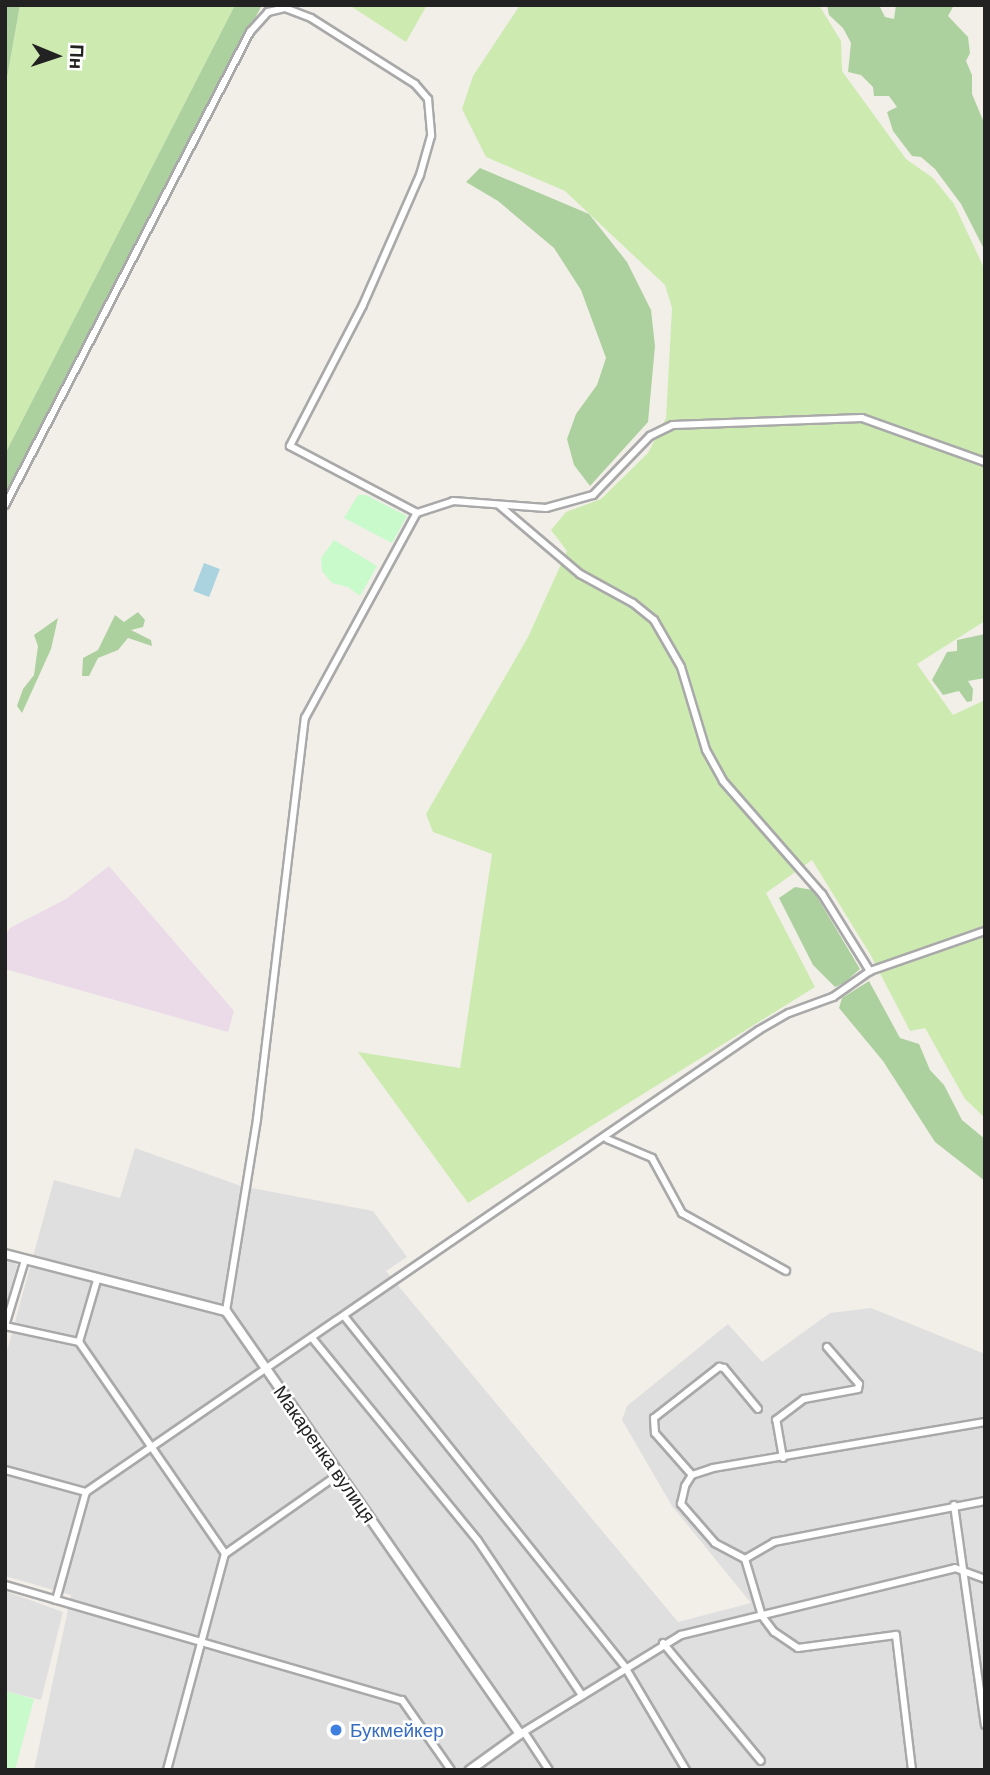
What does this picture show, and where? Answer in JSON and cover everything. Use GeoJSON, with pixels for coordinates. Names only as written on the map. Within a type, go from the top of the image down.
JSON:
{"type":"FeatureCollection","features":[{"type":"Feature","properties":{"kind":"street"},"geometry":{"type":"LineString","coordinates":[[5,506],[255,25],[268,12],[293,10],[415,85],[428,99],[431,136],[420,175],[363,305],[290,446],[417,513]]}},
{"type":"Feature","properties":{"kind":"street"},"geometry":{"type":"LineString","coordinates":[[5,1254],[97,1280],[226,1311],[257,1119],[305,718],[417,513],[453,501],[546,508],[593,495],[650,436],[673,425],[862,418],[985,462]]}},
{"type":"Feature","properties":{"kind":"street"},"geometry":{"type":"LineString","coordinates":[[498,504],[580,574],[633,603],[654,620],[681,667],[706,750],[723,781],[822,894],[870,971]]}},
{"type":"Feature","properties":{"kind":"street"},"geometry":{"type":"LineString","coordinates":[[56,1600],[86,1492],[607,1139],[760,1030],[789,1013],[833,997],[870,971],[985,931]]}},
{"type":"Feature","properties":{"kind":"street"},"geometry":{"type":"LineString","coordinates":[[607,1139],[652,1158],[682,1213],[786,1271]]}},
{"type":"Feature","properties":{"kind":"street"},"geometry":{"type":"LineString","coordinates":[[24,1260],[5,1326],[79,1342],[225,1554]]}},
{"type":"Feature","properties":{"kind":"street"},"geometry":{"type":"LineString","coordinates":[[79,1342],[97,1280]]}},
{"type":"Feature","properties":{"kind":"street","name":"Макаренка вулиця"},"geometry":{"type":"LineString","coordinates":[[226,1311],[522,1733]]}},
{"type":"Feature","properties":{"kind":"street"},"geometry":{"type":"LineString","coordinates":[[344,1316],[625,1667],[686,1770]]}},
{"type":"Feature","properties":{"kind":"street"},"geometry":{"type":"LineString","coordinates":[[312,1338],[478,1541],[583,1695]]}},
{"type":"Feature","properties":{"kind":"street"},"geometry":{"type":"LineString","coordinates":[[783,1458],[776,1420],[804,1399],[858,1389],[859,1384],[827,1347]]}},
{"type":"Feature","properties":{"kind":"street"},"geometry":{"type":"LineString","coordinates":[[692,1475],[655,1433],[654,1418],[719,1367],[758,1409]]}},
{"type":"Feature","properties":{"kind":"street"},"geometry":{"type":"LineString","coordinates":[[692,1475],[985,1422]]}},
{"type":"Feature","properties":{"kind":"street"},"geometry":{"type":"LineString","coordinates":[[5,1470],[86,1492]]}},
{"type":"Feature","properties":{"kind":"street"},"geometry":{"type":"LineString","coordinates":[[167,1770],[225,1554],[339,1474]]}},
{"type":"Feature","properties":{"kind":"street"},"geometry":{"type":"LineString","coordinates":[[692,1475],[681,1504],[715,1543],[745,1559],[762,1616],[774,1632],[797,1648],[896,1635],[912,1770]]}},
{"type":"Feature","properties":{"kind":"street"},"geometry":{"type":"LineString","coordinates":[[745,1559],[774,1542],[985,1501]]}},
{"type":"Feature","properties":{"kind":"street"},"geometry":{"type":"LineString","coordinates":[[954,1505],[985,1726]]}},
{"type":"Feature","properties":{"kind":"street"},"geometry":{"type":"LineString","coordinates":[[470,1770],[522,1733],[663,1643],[955,1568],[985,1579]]}},
{"type":"Feature","properties":{"kind":"street"},"geometry":{"type":"LineString","coordinates":[[5,1585],[402,1700],[451,1770]]}},
{"type":"Feature","properties":{"kind":"street"},"geometry":{"type":"LineString","coordinates":[[663,1643],[761,1760]]}},
{"type":"Feature","properties":{"kind":"street"},"geometry":{"type":"LineString","coordinates":[[522,1733],[549,1770]]}},
{"type":"Feature","properties":{"kind":"shaded area"},"geometry":{"type":"Polygon","coordinates":[[[109,866],[234,1011],[228,1032],[5,969],[5,935],[10,928],[66,899],[109,866]]]}},
{"type":"Feature","properties":{"kind":"shaded area"},"geometry":{"type":"Polygon","coordinates":[[[135,1148],[241,1186],[373,1211],[407,1257],[386,1271],[678,1622],[751,1603],[672,1506],[622,1420],[627,1406],[728,1324],[762,1362],[830,1313],[871,1308],[985,1354],[985,1770],[34,1770],[71,1595],[5,1576],[5,1358],[54,1180],[120,1198],[135,1148]]]}},
{"type":"Feature","properties":{"kind":"shaded area"},"geometry":{"type":"Polygon","coordinates":[[[5,1257],[17,1265],[5,1308],[5,1257]]]}},
{"type":"Feature","properties":{"kind":"shaded area"},"geometry":{"type":"Polygon","coordinates":[[[5,1591],[63,1612],[41,1700],[5,1691],[5,1591]]]}},
{"type":"Feature","properties":{"kind":"green space"},"geometry":{"type":"Polygon","coordinates":[[[5,5],[20,5],[5,89],[5,5]]]}},
{"type":"Feature","properties":{"kind":"green space"},"geometry":{"type":"Polygon","coordinates":[[[20,5],[235,5],[5,454],[5,89],[20,5]]]}},
{"type":"Feature","properties":{"kind":"green space"},"geometry":{"type":"Polygon","coordinates":[[[235,5],[262,5],[5,494],[5,454],[235,5]]]}},
{"type":"Feature","properties":{"kind":"green space"},"geometry":{"type":"Polygon","coordinates":[[[349,5],[427,5],[406,42],[349,5]]]}},
{"type":"Feature","properties":{"kind":"green space"},"geometry":{"type":"Polygon","coordinates":[[[520,5],[819,5],[841,41],[842,71],[906,159],[933,178],[954,204],[985,270],[985,621],[917,664],[953,715],[985,700],[985,1118],[965,1099],[925,1028],[910,1031],[870,954],[812,860],[766,893],[815,987],[468,1203],[358,1052],[460,1068],[492,854],[433,832],[426,814],[528,637],[567,551],[551,530],[566,512],[601,499],[648,453],[666,418],[672,308],[665,285],[565,191],[486,157],[462,109],[473,76],[520,5]]]}},
{"type":"Feature","properties":{"kind":"green space"},"geometry":{"type":"Polygon","coordinates":[[[827,5],[879,5],[885,17],[894,19],[896,5],[954,5],[948,16],[968,37],[970,53],[966,61],[972,75],[972,94],[985,125],[985,251],[961,204],[935,169],[921,157],[912,156],[893,131],[887,112],[897,107],[889,96],[874,96],[873,87],[861,75],[848,72],[851,43],[843,28],[829,15],[827,5]]]}},
{"type":"Feature","properties":{"kind":"green space"},"geometry":{"type":"Polygon","coordinates":[[[480,168],[589,214],[627,262],[651,310],[655,346],[648,422],[590,486],[574,465],[567,439],[576,414],[597,385],[606,358],[581,290],[554,248],[498,201],[466,182],[480,168]]]}},
{"type":"Feature","properties":{"kind":"green space"},"geometry":{"type":"Polygon","coordinates":[[[358,495],[366,495],[407,516],[392,543],[344,518],[358,495]]]}},
{"type":"Feature","properties":{"kind":"green space"},"geometry":{"type":"Polygon","coordinates":[[[334,540],[377,566],[360,596],[348,587],[332,583],[322,571],[321,558],[334,540]]]}},
{"type":"Feature","properties":{"kind":"green space"},"geometry":{"type":"Polygon","coordinates":[[[138,612],[145,620],[143,627],[131,630],[151,640],[152,646],[128,638],[118,650],[98,658],[89,676],[82,676],[83,658],[98,650],[115,615],[124,622],[138,612]]]}},
{"type":"Feature","properties":{"kind":"green space"},"geometry":{"type":"Polygon","coordinates":[[[58,618],[51,649],[22,713],[17,706],[23,689],[34,675],[38,646],[34,635],[58,618]]]}},
{"type":"Feature","properties":{"kind":"green space"},"geometry":{"type":"Polygon","coordinates":[[[985,634],[985,678],[968,681],[973,689],[972,701],[967,702],[959,691],[943,695],[932,680],[947,652],[957,651],[957,640],[985,634]]]}},
{"type":"Feature","properties":{"kind":"green space"},"geometry":{"type":"Polygon","coordinates":[[[795,887],[813,890],[860,969],[844,983],[835,987],[813,965],[779,898],[795,887]]]}},
{"type":"Feature","properties":{"kind":"green space"},"geometry":{"type":"Polygon","coordinates":[[[869,981],[900,1038],[919,1044],[930,1070],[944,1085],[962,1120],[985,1139],[985,1181],[935,1142],[883,1061],[839,1008],[842,998],[869,981]]]}},
{"type":"Feature","properties":{"kind":"green space"},"geometry":{"type":"Polygon","coordinates":[[[5,1691],[34,1699],[15,1770],[5,1770],[5,1691]]]}},
{"type":"Feature","properties":{"kind":"water"},"geometry":{"type":"Polygon","coordinates":[[[204,563],[220,569],[209,597],[193,591],[204,563]]]}},
{"type":"Feature","properties":{"kind":"place","name":"Букмейкер"},"geometry":{"type":"Point","coordinates":[336,1730]}}]}
